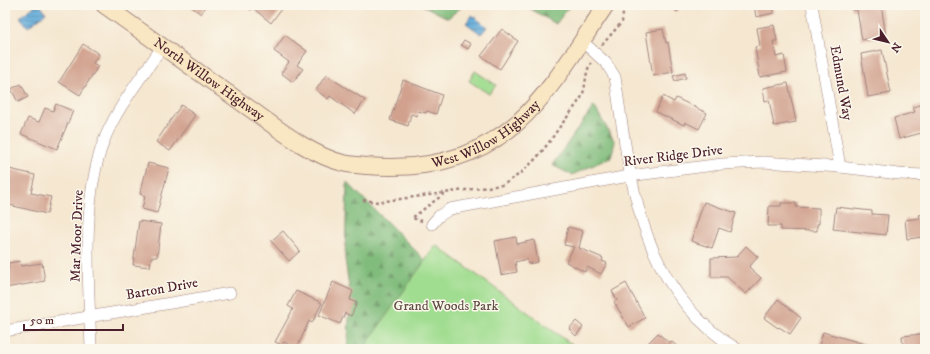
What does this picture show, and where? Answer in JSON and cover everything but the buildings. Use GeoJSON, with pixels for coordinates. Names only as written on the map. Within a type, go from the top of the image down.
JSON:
{"type":"FeatureCollection","features":[{"type":"Feature","properties":{"kind":"street","name":"North Willow Highway"},"geometry":{"type":"LineString","coordinates":[[104,5],[285,133],[316,152]]}},
{"type":"Feature","properties":{"kind":"street","name":"West Willow Highway"},"geometry":{"type":"LineString","coordinates":[[316,152],[342,163],[381,167],[409,166],[452,160],[475,151],[494,141],[519,121],[543,95],[606,5]]}},
{"type":"Feature","properties":{"kind":"street","name":"Edmund Way"},"geometry":{"type":"LineString","coordinates":[[812,5],[840,167]]}},
{"type":"Feature","properties":{"kind":"street"},"geometry":{"type":"LineString","coordinates":[[582,40],[606,63],[614,77],[630,176],[651,247],[672,288],[704,324],[737,349]]}},
{"type":"Feature","properties":{"kind":"street","name":"Mar Moor Drive"},"geometry":{"type":"LineString","coordinates":[[91,349],[88,244],[91,195],[103,143],[123,104],[162,47]]}},
{"type":"Feature","properties":{"kind":"street","name":"River Ridge Drive"},"geometry":{"type":"LineString","coordinates":[[432,224],[439,216],[450,209],[630,176],[722,164],[763,162],[925,175]]}},
{"type":"Feature","properties":{"kind":"street","name":"Barton Drive"},"geometry":{"type":"LineString","coordinates":[[5,331],[230,293]]}},
{"type":"Feature","properties":{"kind":"green space"},"geometry":{"type":"Polygon","coordinates":[[[422,5],[464,5],[448,18],[422,5]]]}},
{"type":"Feature","properties":{"kind":"green space"},"geometry":{"type":"Polygon","coordinates":[[[524,5],[570,5],[556,24],[524,5]]]}},
{"type":"Feature","properties":{"kind":"green space"},"geometry":{"type":"Polygon","coordinates":[[[475,71],[496,85],[489,94],[469,81],[475,71]]]}},
{"type":"Feature","properties":{"kind":"green space"},"geometry":{"type":"Polygon","coordinates":[[[594,106],[615,142],[611,157],[572,175],[552,165],[594,106]]]}},
{"type":"Feature","properties":{"kind":"green space"},"geometry":{"type":"Polygon","coordinates":[[[347,182],[440,275],[425,349],[346,349],[348,344],[350,294],[345,259],[347,182]]]}},
{"type":"Feature","properties":{"kind":"green space","name":"Grand Woods Park"},"geometry":{"type":"Polygon","coordinates":[[[436,245],[578,349],[363,349],[436,245]]]}},
{"type":"Feature","properties":{"kind":"water"},"geometry":{"type":"Polygon","coordinates":[[[36,5],[40,5],[46,13],[28,27],[20,17],[36,5]]]}},
{"type":"Feature","properties":{"kind":"water"},"geometry":{"type":"Polygon","coordinates":[[[472,15],[487,27],[481,34],[466,23],[472,15]]]}}]}
